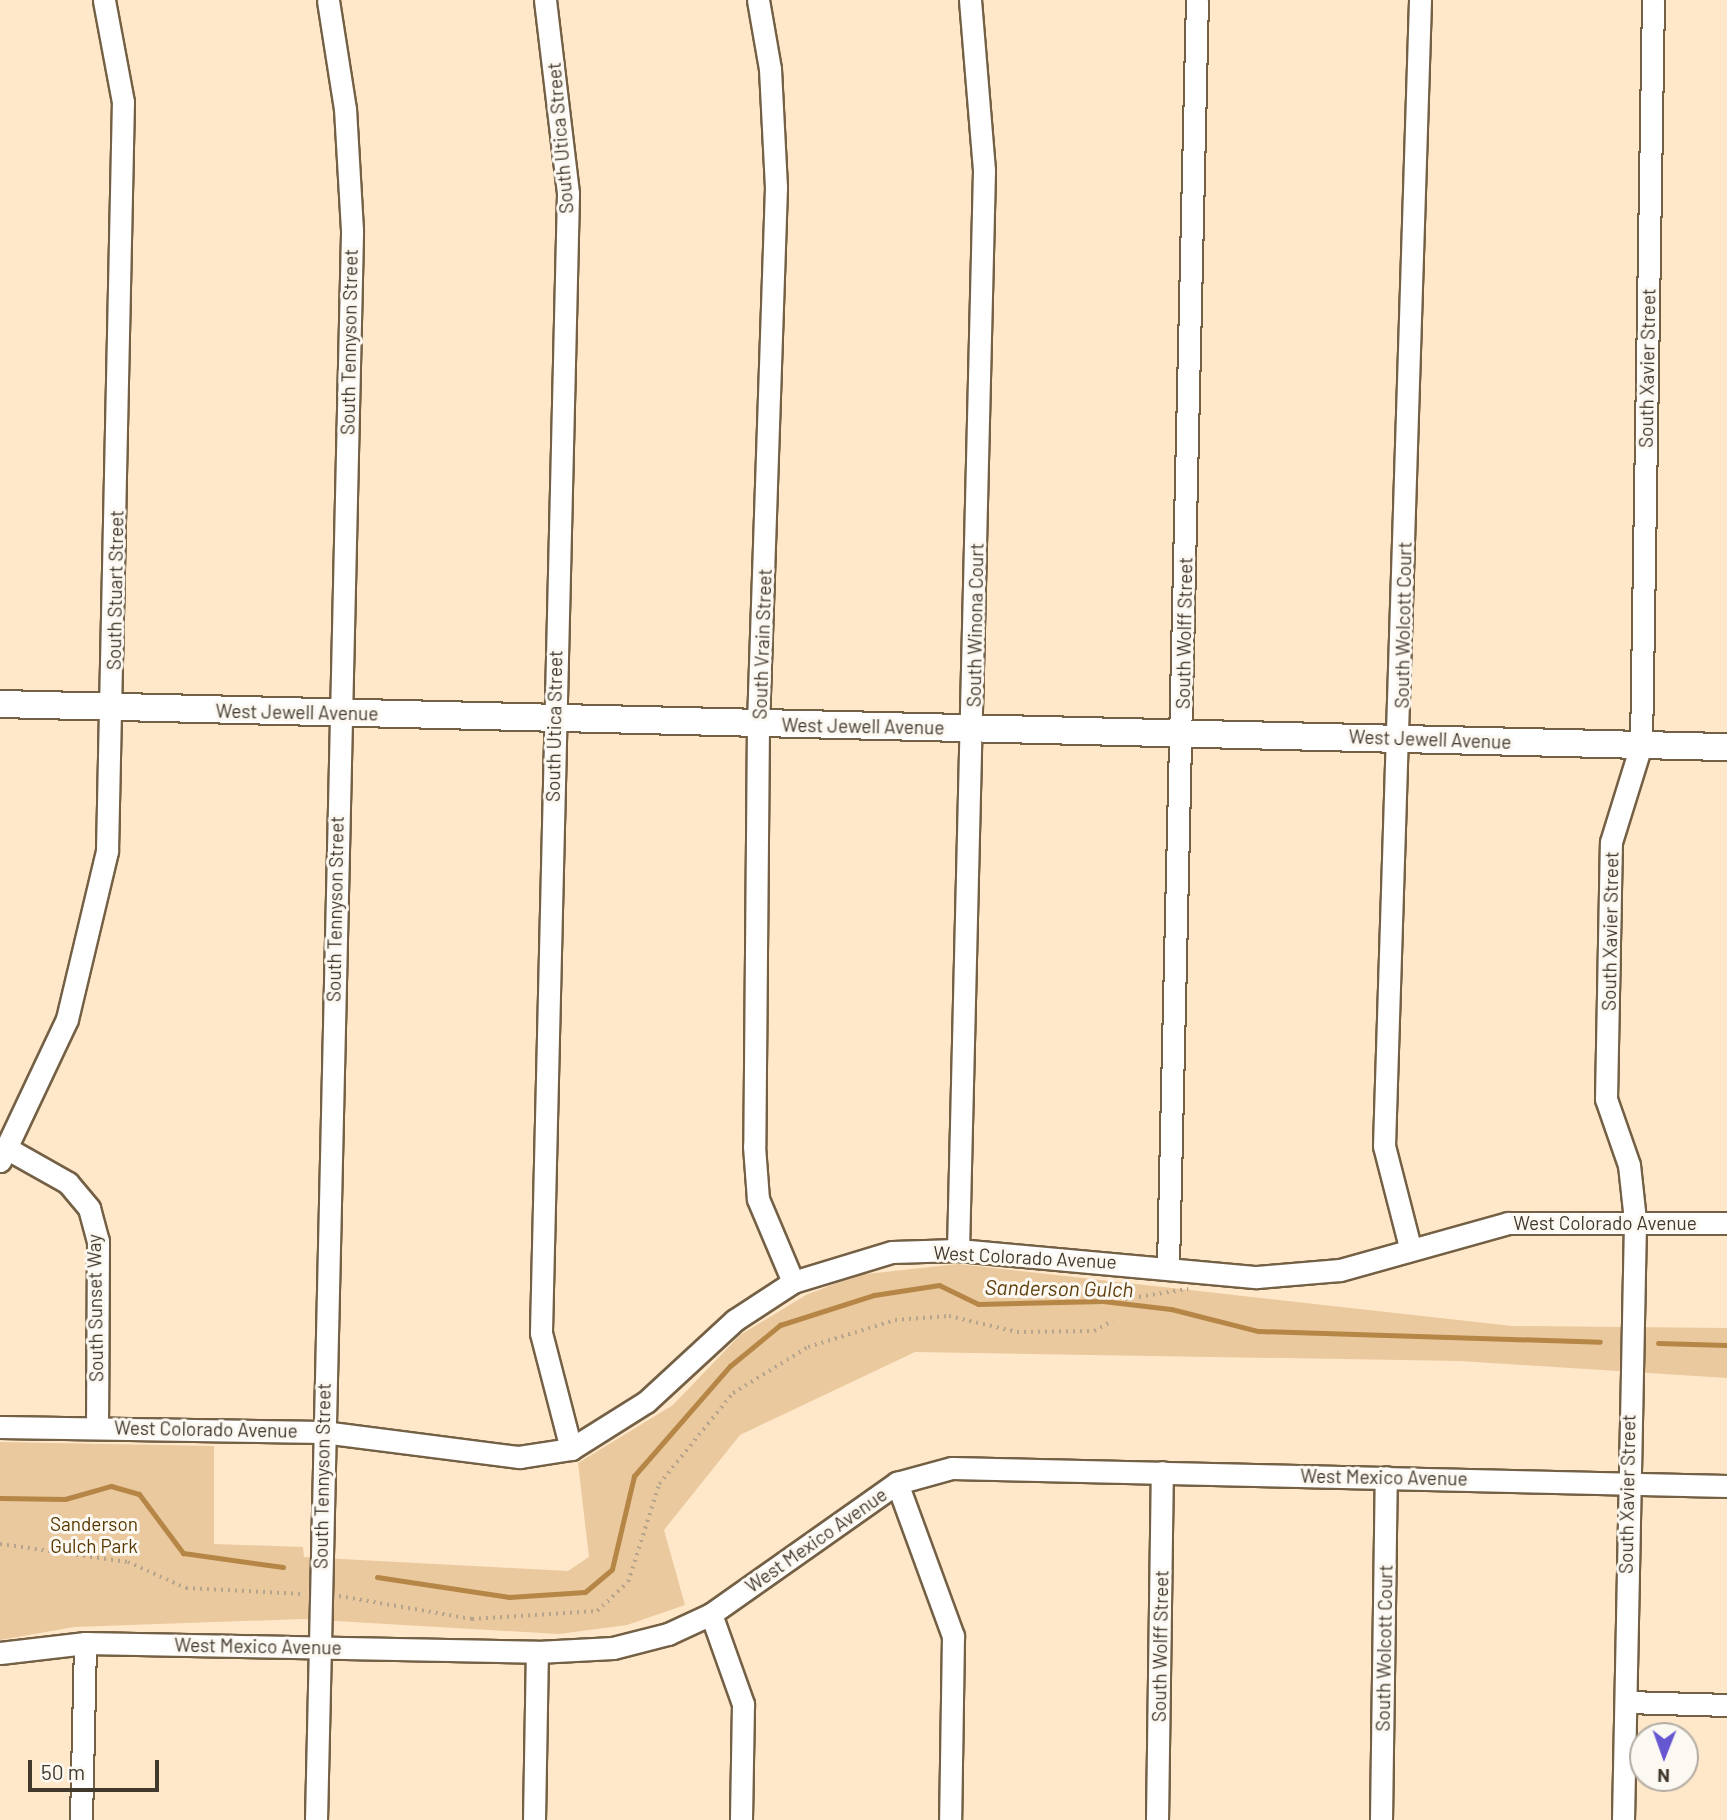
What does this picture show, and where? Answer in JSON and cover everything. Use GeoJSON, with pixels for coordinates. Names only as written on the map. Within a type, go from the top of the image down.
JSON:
{"type":"FeatureCollection","features":[{"type":"Feature","properties":{"kind":"main road","name":"West Jewell Avenue"},"geometry":{"type":"LineString","coordinates":[[0,704],[1727,747]]}},
{"type":"Feature","properties":{"kind":"street","name":"South Stuart Street"},"geometry":{"type":"LineString","coordinates":[[4,1155],[67,1019],[107,852],[113,707],[122,102],[104,0]]}},
{"type":"Feature","properties":{"kind":"street","name":"South Tennyson Street"},"geometry":{"type":"LineString","coordinates":[[316,1820],[352,230],[345,109],[328,0]]}},
{"type":"Feature","properties":{"kind":"street","name":"South Utica Street"},"geometry":{"type":"LineString","coordinates":[[545,0],[568,194],[541,1334],[570,1449]]}},
{"type":"Feature","properties":{"kind":"street","name":"South Vrain Street"},"geometry":{"type":"LineString","coordinates":[[758,0],[770,69],[776,187],[758,724],[754,1146],[758,1199],[793,1282]]}},
{"type":"Feature","properties":{"kind":"street","name":"South Winona Court"},"geometry":{"type":"LineString","coordinates":[[958,1250],[973,727],[984,170],[970,0]]}},
{"type":"Feature","properties":{"kind":"street","name":"South Wolff Street"},"geometry":{"type":"LineString","coordinates":[[1168,1266],[1197,0]]}},
{"type":"Feature","properties":{"kind":"street","name":"South Wolcott Court"},"geometry":{"type":"LineString","coordinates":[[1410,1247],[1384,1146],[1389,864],[1400,738],[1420,0]]}},
{"type":"Feature","properties":{"kind":"street","name":"South Xavier Street"},"geometry":{"type":"LineString","coordinates":[[1623,1820],[1627,1702],[1626,1483],[1635,1220],[1629,1166],[1607,1085],[1611,842],[1641,745],[1653,0]]}},
{"type":"Feature","properties":{"kind":"street","name":"South Sunset Way"},"geometry":{"type":"LineString","coordinates":[[4,1155],[68,1183],[89,1208],[98,1241],[97,1426]]}},
{"type":"Feature","properties":{"kind":"street","name":"West Colorado Avenue"},"geometry":{"type":"LineString","coordinates":[[0,1427],[97,1426],[323,1432],[519,1457],[570,1449],[646,1402],[735,1320],[793,1282],[860,1259],[958,1250],[1168,1266],[1257,1277],[1340,1270],[1410,1247],[1508,1223],[1635,1220],[1727,1223]]}},
{"type":"Feature","properties":{"kind":"street","name":"West Mexico Avenue"},"geometry":{"type":"LineString","coordinates":[[0,1653],[85,1643],[537,1652],[613,1647],[668,1634],[711,1615],[897,1483],[952,1468],[1727,1486]]}},
{"type":"Feature","properties":{"kind":"street","name":"South Wolff Street"},"geometry":{"type":"LineString","coordinates":[[1157,1820],[1162,1472]]}},
{"type":"Feature","properties":{"kind":"street","name":"South Wolcott Court"},"geometry":{"type":"LineString","coordinates":[[1381,1820],[1386,1477]]}},
{"type":"Feature","properties":{"kind":"street"},"geometry":{"type":"LineString","coordinates":[[897,1483],[953,1636],[950,1820]]}},
{"type":"Feature","properties":{"kind":"street"},"geometry":{"type":"LineString","coordinates":[[711,1615],[743,1704],[741,1820]]}},
{"type":"Feature","properties":{"kind":"street"},"geometry":{"type":"LineString","coordinates":[[81,1820],[85,1643]]}},
{"type":"Feature","properties":{"kind":"street"},"geometry":{"type":"LineString","coordinates":[[534,1820],[537,1652]]}},
{"type":"Feature","properties":{"kind":"street"},"geometry":{"type":"LineString","coordinates":[[1627,1702],[1727,1705]]}},
{"type":"Feature","properties":{"kind":"path"},"geometry":{"type":"LineString","coordinates":[[1125,1299],[1144,1292],[1186,1294],[1196,1269]]}},
{"type":"Feature","properties":{"kind":"path"},"geometry":{"type":"LineString","coordinates":[[0,1544],[128,1562],[186,1587],[321,1595],[472,1619],[597,1611],[628,1582],[659,1485],[733,1394],[808,1347],[895,1320],[949,1316],[1017,1332],[1094,1331],[1112,1321]]}},
{"type":"Feature","properties":{"kind":"green space","name":"Sanderson Gulch Park"},"geometry":{"type":"Polygon","coordinates":[[[958,1264],[1512,1326],[1727,1328],[1727,1378],[1460,1361],[915,1352],[740,1435],[664,1530],[685,1605],[627,1625],[559,1634],[302,1619],[74,1627],[0,1640],[0,1442],[214,1446],[214,1544],[303,1547],[304,1557],[568,1571],[589,1557],[578,1463],[673,1405],[740,1335],[806,1295],[857,1275],[958,1264]]]}},
{"type":"Feature","properties":{"kind":"waterway","name":"Sanderson Gulch"},"geometry":{"type":"LineString","coordinates":[[377,1577],[509,1597],[585,1592],[612,1569],[634,1476],[730,1366],[780,1325],[874,1295],[939,1285],[978,1304],[1103,1301],[1171,1309],[1258,1331],[1600,1342]]}},
{"type":"Feature","properties":{"kind":"waterway","name":"Sanderson Gulch"},"geometry":{"type":"LineString","coordinates":[[1658,1343],[1727,1345]]}},
{"type":"Feature","properties":{"kind":"waterway","name":"Sanderson Gulch"},"geometry":{"type":"LineString","coordinates":[[0,1498],[65,1499],[111,1486],[139,1494],[183,1553],[283,1567]]}}]}
